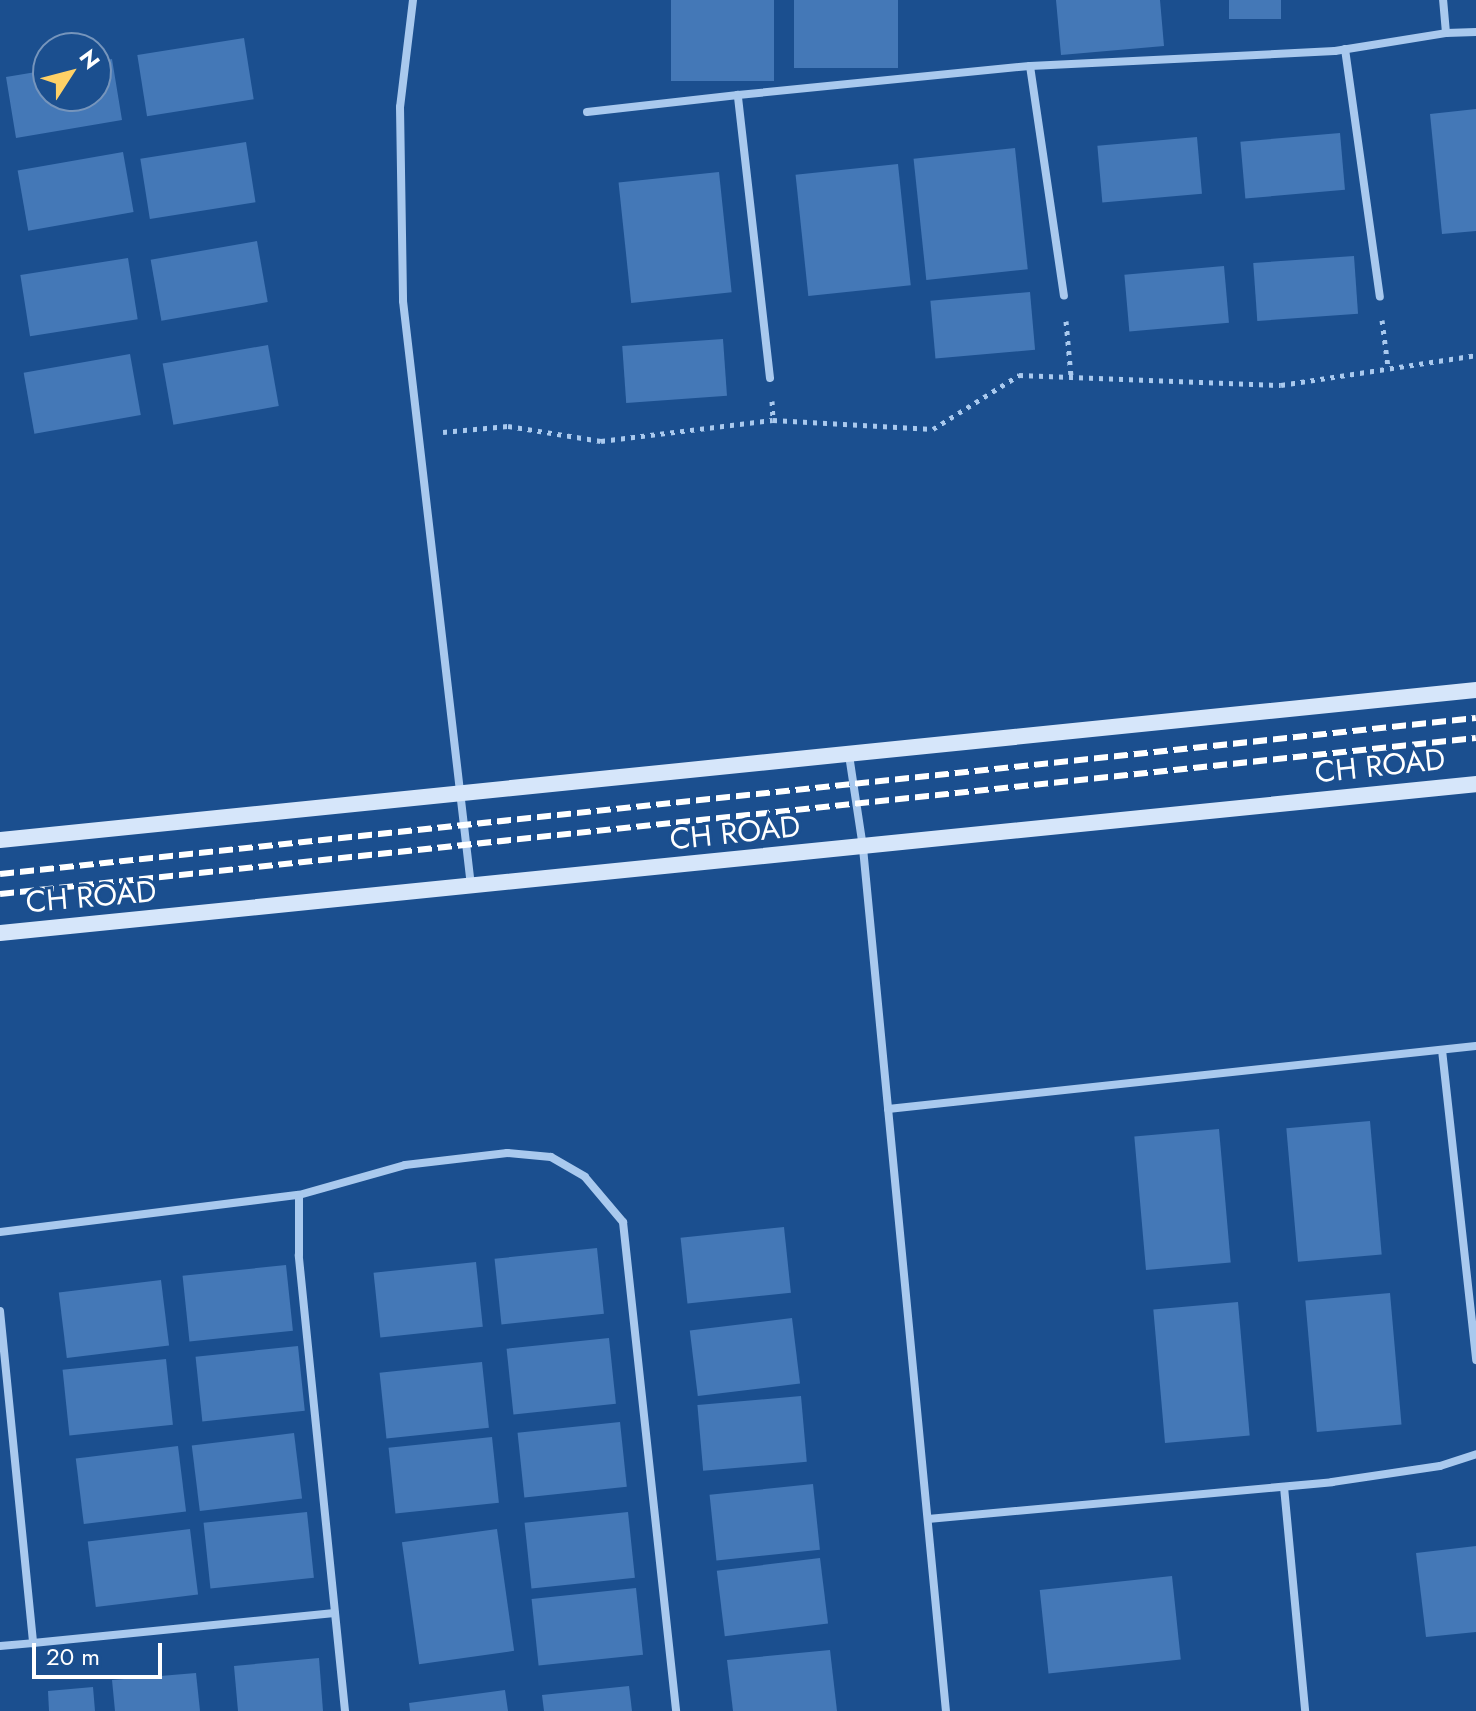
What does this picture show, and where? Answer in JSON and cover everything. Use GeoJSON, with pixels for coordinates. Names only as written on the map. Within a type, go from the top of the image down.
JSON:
{"type":"FeatureCollection","features":[{"type":"Feature","properties":{"kind":"street"},"geometry":{"type":"LineString","coordinates":[[413,0],[400,107],[403,301],[471,889]]}},
{"type":"Feature","properties":{"kind":"street"},"geometry":{"type":"LineString","coordinates":[[1443,0],[1446,33]]}},
{"type":"Feature","properties":{"kind":"street"},"geometry":{"type":"LineString","coordinates":[[587,112],[1030,66],[1345,49],[1446,33],[1476,32]]}},
{"type":"Feature","properties":{"kind":"street"},"geometry":{"type":"LineString","coordinates":[[1345,49],[1380,297]]}},
{"type":"Feature","properties":{"kind":"street"},"geometry":{"type":"LineString","coordinates":[[1030,66],[1064,295]]}},
{"type":"Feature","properties":{"kind":"street"},"geometry":{"type":"LineString","coordinates":[[738,95],[770,378]]}},
{"type":"Feature","properties":{"kind":"street"},"geometry":{"type":"LineString","coordinates":[[0,840],[458,796],[1476,690]]}},
{"type":"Feature","properties":{"kind":"street"},"geometry":{"type":"LineString","coordinates":[[849,755],[863,848],[946,1711]]}},
{"type":"Feature","properties":{"kind":"street","name":"CH ROAD"},"geometry":{"type":"LineString","coordinates":[[0,933],[471,889],[1476,784]]}},
{"type":"Feature","properties":{"kind":"street"},"geometry":{"type":"LineString","coordinates":[[888,1109],[1476,1046]]}},
{"type":"Feature","properties":{"kind":"street"},"geometry":{"type":"LineString","coordinates":[[1442,1050],[1476,1360]]}},
{"type":"Feature","properties":{"kind":"street"},"geometry":{"type":"LineString","coordinates":[[0,1232],[299,1195],[405,1165],[507,1153],[551,1157],[585,1177],[623,1222],[676,1711]]}},
{"type":"Feature","properties":{"kind":"street"},"geometry":{"type":"LineString","coordinates":[[299,1195],[299,1255],[345,1711]]}},
{"type":"Feature","properties":{"kind":"street"},"geometry":{"type":"LineString","coordinates":[[0,1311],[33,1643]]}},
{"type":"Feature","properties":{"kind":"street"},"geometry":{"type":"LineString","coordinates":[[928,1519],[1284,1487],[1440,1466],[1476,1454]]}},
{"type":"Feature","properties":{"kind":"street"},"geometry":{"type":"LineString","coordinates":[[1284,1487],[1305,1711]]}},
{"type":"Feature","properties":{"kind":"street"},"geometry":{"type":"LineString","coordinates":[[0,1646],[335,1613]]}},
{"type":"Feature","properties":{"kind":"path"},"geometry":{"type":"LineString","coordinates":[[1064,295],[1071,376]]}},
{"type":"Feature","properties":{"kind":"path"},"geometry":{"type":"LineString","coordinates":[[1380,297],[1388,367]]}},
{"type":"Feature","properties":{"kind":"path"},"geometry":{"type":"LineString","coordinates":[[418,434],[508,426],[601,441],[773,420],[933,429],[1019,375],[1281,385],[1476,355]]}},
{"type":"Feature","properties":{"kind":"building"},"geometry":{"type":"Polygon","coordinates":[[[671,0],[774,0],[774,81],[671,81],[671,0]]]}},
{"type":"Feature","properties":{"kind":"building"},"geometry":{"type":"Polygon","coordinates":[[[794,0],[898,0],[898,68],[794,68],[794,0]]]}},
{"type":"Feature","properties":{"kind":"building"},"geometry":{"type":"Polygon","coordinates":[[[1056,0],[1160,0],[1164,46],[1061,55],[1056,0]]]}},
{"type":"Feature","properties":{"kind":"building"},"geometry":{"type":"Polygon","coordinates":[[[1229,0],[1281,0],[1281,19],[1229,19],[1229,0]]]}},
{"type":"Feature","properties":{"kind":"building"},"geometry":{"type":"Polygon","coordinates":[[[244,38],[254,99],[147,116],[137,55],[244,38]]]}},
{"type":"Feature","properties":{"kind":"building"},"geometry":{"type":"Polygon","coordinates":[[[112,59],[122,120],[16,138],[6,77],[32,73],[32,112],[112,112],[112,59]]]}},
{"type":"Feature","properties":{"kind":"building"},"geometry":{"type":"Polygon","coordinates":[[[1476,109],[1476,231],[1442,234],[1430,114],[1476,109]]]}},
{"type":"Feature","properties":{"kind":"building"},"geometry":{"type":"Polygon","coordinates":[[[1340,133],[1345,190],[1245,198],[1240,142],[1340,133]]]}},
{"type":"Feature","properties":{"kind":"building"},"geometry":{"type":"Polygon","coordinates":[[[1197,137],[1202,194],[1102,202],[1097,146],[1197,137]]]}},
{"type":"Feature","properties":{"kind":"building"},"geometry":{"type":"Polygon","coordinates":[[[246,142],[256,202],[150,219],[140,159],[246,142]]]}},
{"type":"Feature","properties":{"kind":"building"},"geometry":{"type":"Polygon","coordinates":[[[1015,148],[1028,269],[926,280],[914,159],[1015,148]]]}},
{"type":"Feature","properties":{"kind":"building"},"geometry":{"type":"Polygon","coordinates":[[[123,152],[134,212],[28,231],[18,171],[123,152]]]}},
{"type":"Feature","properties":{"kind":"building"},"geometry":{"type":"Polygon","coordinates":[[[898,164],[911,285],[808,296],[796,175],[898,164]]]}},
{"type":"Feature","properties":{"kind":"building"},"geometry":{"type":"Polygon","coordinates":[[[719,172],[732,292],[631,303],[619,183],[719,172]]]}},
{"type":"Feature","properties":{"kind":"building"},"geometry":{"type":"Polygon","coordinates":[[[257,241],[268,302],[161,321],[151,260],[257,241]]]}},
{"type":"Feature","properties":{"kind":"building"},"geometry":{"type":"Polygon","coordinates":[[[1354,256],[1358,314],[1257,321],[1253,263],[1354,256]]]}},
{"type":"Feature","properties":{"kind":"building"},"geometry":{"type":"Polygon","coordinates":[[[128,258],[138,319],[30,336],[20,275],[128,258]]]}},
{"type":"Feature","properties":{"kind":"building"},"geometry":{"type":"Polygon","coordinates":[[[1224,266],[1229,323],[1129,331],[1124,275],[1224,266]]]}},
{"type":"Feature","properties":{"kind":"building"},"geometry":{"type":"Polygon","coordinates":[[[1030,292],[1035,350],[935,358],[930,301],[1030,292]]]}},
{"type":"Feature","properties":{"kind":"building"},"geometry":{"type":"Polygon","coordinates":[[[723,339],[727,396],[626,403],[622,346],[723,339]]]}},
{"type":"Feature","properties":{"kind":"building"},"geometry":{"type":"Polygon","coordinates":[[[268,345],[279,406],[173,425],[163,364],[268,345]]]}},
{"type":"Feature","properties":{"kind":"building"},"geometry":{"type":"Polygon","coordinates":[[[130,354],[141,415],[34,434],[24,373],[130,354]]]}},
{"type":"Feature","properties":{"kind":"building"},"geometry":{"type":"Polygon","coordinates":[[[1370,1121],[1382,1254],[1298,1262],[1286,1128],[1370,1121]]]}},
{"type":"Feature","properties":{"kind":"building"},"geometry":{"type":"Polygon","coordinates":[[[1219,1129],[1231,1262],[1146,1270],[1134,1136],[1219,1129]]]}},
{"type":"Feature","properties":{"kind":"building"},"geometry":{"type":"Polygon","coordinates":[[[784,1227],[791,1293],[687,1304],[681,1238],[784,1227]]]}},
{"type":"Feature","properties":{"kind":"building"},"geometry":{"type":"Polygon","coordinates":[[[597,1248],[604,1314],[501,1324],[495,1259],[597,1248]]]}},
{"type":"Feature","properties":{"kind":"building"},"geometry":{"type":"Polygon","coordinates":[[[476,1262],[483,1327],[380,1337],[374,1273],[476,1262]]]}},
{"type":"Feature","properties":{"kind":"building"},"geometry":{"type":"Polygon","coordinates":[[[286,1265],[293,1331],[189,1342],[183,1276],[286,1265]]]}},
{"type":"Feature","properties":{"kind":"building"},"geometry":{"type":"Polygon","coordinates":[[[161,1280],[169,1346],[67,1358],[59,1293],[161,1280]]]}},
{"type":"Feature","properties":{"kind":"building"},"geometry":{"type":"Polygon","coordinates":[[[1390,1293],[1402,1424],[1317,1432],[1305,1300],[1390,1293]]]}},
{"type":"Feature","properties":{"kind":"building"},"geometry":{"type":"Polygon","coordinates":[[[1238,1302],[1250,1435],[1165,1443],[1153,1309],[1238,1302]]]}},
{"type":"Feature","properties":{"kind":"building"},"geometry":{"type":"Polygon","coordinates":[[[792,1318],[800,1384],[698,1396],[690,1331],[792,1318]]]}},
{"type":"Feature","properties":{"kind":"building"},"geometry":{"type":"Polygon","coordinates":[[[609,1338],[616,1404],[513,1414],[507,1349],[609,1338]]]}},
{"type":"Feature","properties":{"kind":"building"},"geometry":{"type":"Polygon","coordinates":[[[298,1346],[305,1411],[202,1421],[196,1357],[298,1346]]]}},
{"type":"Feature","properties":{"kind":"building"},"geometry":{"type":"Polygon","coordinates":[[[166,1359],[173,1425],[69,1436],[63,1370],[166,1359]]]}},
{"type":"Feature","properties":{"kind":"building"},"geometry":{"type":"Polygon","coordinates":[[[482,1362],[489,1428],[386,1438],[380,1373],[482,1362]]]}},
{"type":"Feature","properties":{"kind":"building"},"geometry":{"type":"Polygon","coordinates":[[[801,1396],[807,1462],[703,1471],[697,1405],[801,1396]]]}},
{"type":"Feature","properties":{"kind":"building"},"geometry":{"type":"Polygon","coordinates":[[[620,1422],[627,1487],[524,1497],[518,1433],[620,1422]]]}},
{"type":"Feature","properties":{"kind":"building"},"geometry":{"type":"Polygon","coordinates":[[[294,1433],[302,1499],[200,1511],[192,1446],[294,1433]]]}},
{"type":"Feature","properties":{"kind":"building"},"geometry":{"type":"Polygon","coordinates":[[[492,1437],[499,1503],[395,1514],[389,1448],[492,1437]]]}},
{"type":"Feature","properties":{"kind":"building"},"geometry":{"type":"Polygon","coordinates":[[[178,1446],[186,1512],[84,1524],[76,1459],[178,1446]]]}},
{"type":"Feature","properties":{"kind":"building"},"geometry":{"type":"Polygon","coordinates":[[[813,1484],[820,1550],[716,1561],[710,1495],[813,1484]]]}},
{"type":"Feature","properties":{"kind":"building"},"geometry":{"type":"Polygon","coordinates":[[[307,1512],[314,1578],[210,1589],[204,1523],[307,1512]]]}},
{"type":"Feature","properties":{"kind":"building"},"geometry":{"type":"Polygon","coordinates":[[[628,1512],[635,1578],[531,1589],[525,1523],[628,1512]]]}},
{"type":"Feature","properties":{"kind":"building"},"geometry":{"type":"Polygon","coordinates":[[[190,1529],[198,1595],[96,1607],[88,1542],[190,1529]]]}},
{"type":"Feature","properties":{"kind":"building"},"geometry":{"type":"Polygon","coordinates":[[[497,1529],[514,1651],[419,1664],[402,1542],[497,1529]]]}},
{"type":"Feature","properties":{"kind":"building"},"geometry":{"type":"Polygon","coordinates":[[[1476,1546],[1476,1632],[1426,1637],[1416,1553],[1476,1546]]]}},
{"type":"Feature","properties":{"kind":"building"},"geometry":{"type":"Polygon","coordinates":[[[820,1558],[828,1624],[725,1636],[717,1571],[820,1558]]]}},
{"type":"Feature","properties":{"kind":"building"},"geometry":{"type":"Polygon","coordinates":[[[1172,1576],[1181,1660],[1049,1673],[1040,1590],[1172,1576]]]}},
{"type":"Feature","properties":{"kind":"building"},"geometry":{"type":"Polygon","coordinates":[[[636,1588],[643,1655],[539,1666],[532,1599],[636,1588]]]}},
{"type":"Feature","properties":{"kind":"building"},"geometry":{"type":"Polygon","coordinates":[[[830,1650],[837,1711],[733,1711],[727,1660],[830,1650]]]}},
{"type":"Feature","properties":{"kind":"building"},"geometry":{"type":"Polygon","coordinates":[[[319,1658],[323,1711],[238,1711],[234,1666],[319,1658]]]}},
{"type":"Feature","properties":{"kind":"building"},"geometry":{"type":"Polygon","coordinates":[[[196,1673],[200,1711],[115,1711],[112,1680],[196,1673]]]}},
{"type":"Feature","properties":{"kind":"building"},"geometry":{"type":"Polygon","coordinates":[[[629,1686],[632,1711],[544,1711],[542,1695],[629,1686]]]}},
{"type":"Feature","properties":{"kind":"building"},"geometry":{"type":"Polygon","coordinates":[[[93,1687],[95,1711],[49,1711],[48,1691],[93,1687]]]}},
{"type":"Feature","properties":{"kind":"building"},"geometry":{"type":"Polygon","coordinates":[[[505,1690],[508,1711],[410,1711],[409,1703],[505,1690]]]}},
{"type":"Feature","properties":{"kind":"railway"},"geometry":{"type":"LineString","coordinates":[[0,874],[1476,718]]}},
{"type":"Feature","properties":{"kind":"railway"},"geometry":{"type":"LineString","coordinates":[[0,894],[1476,738]]}}]}
